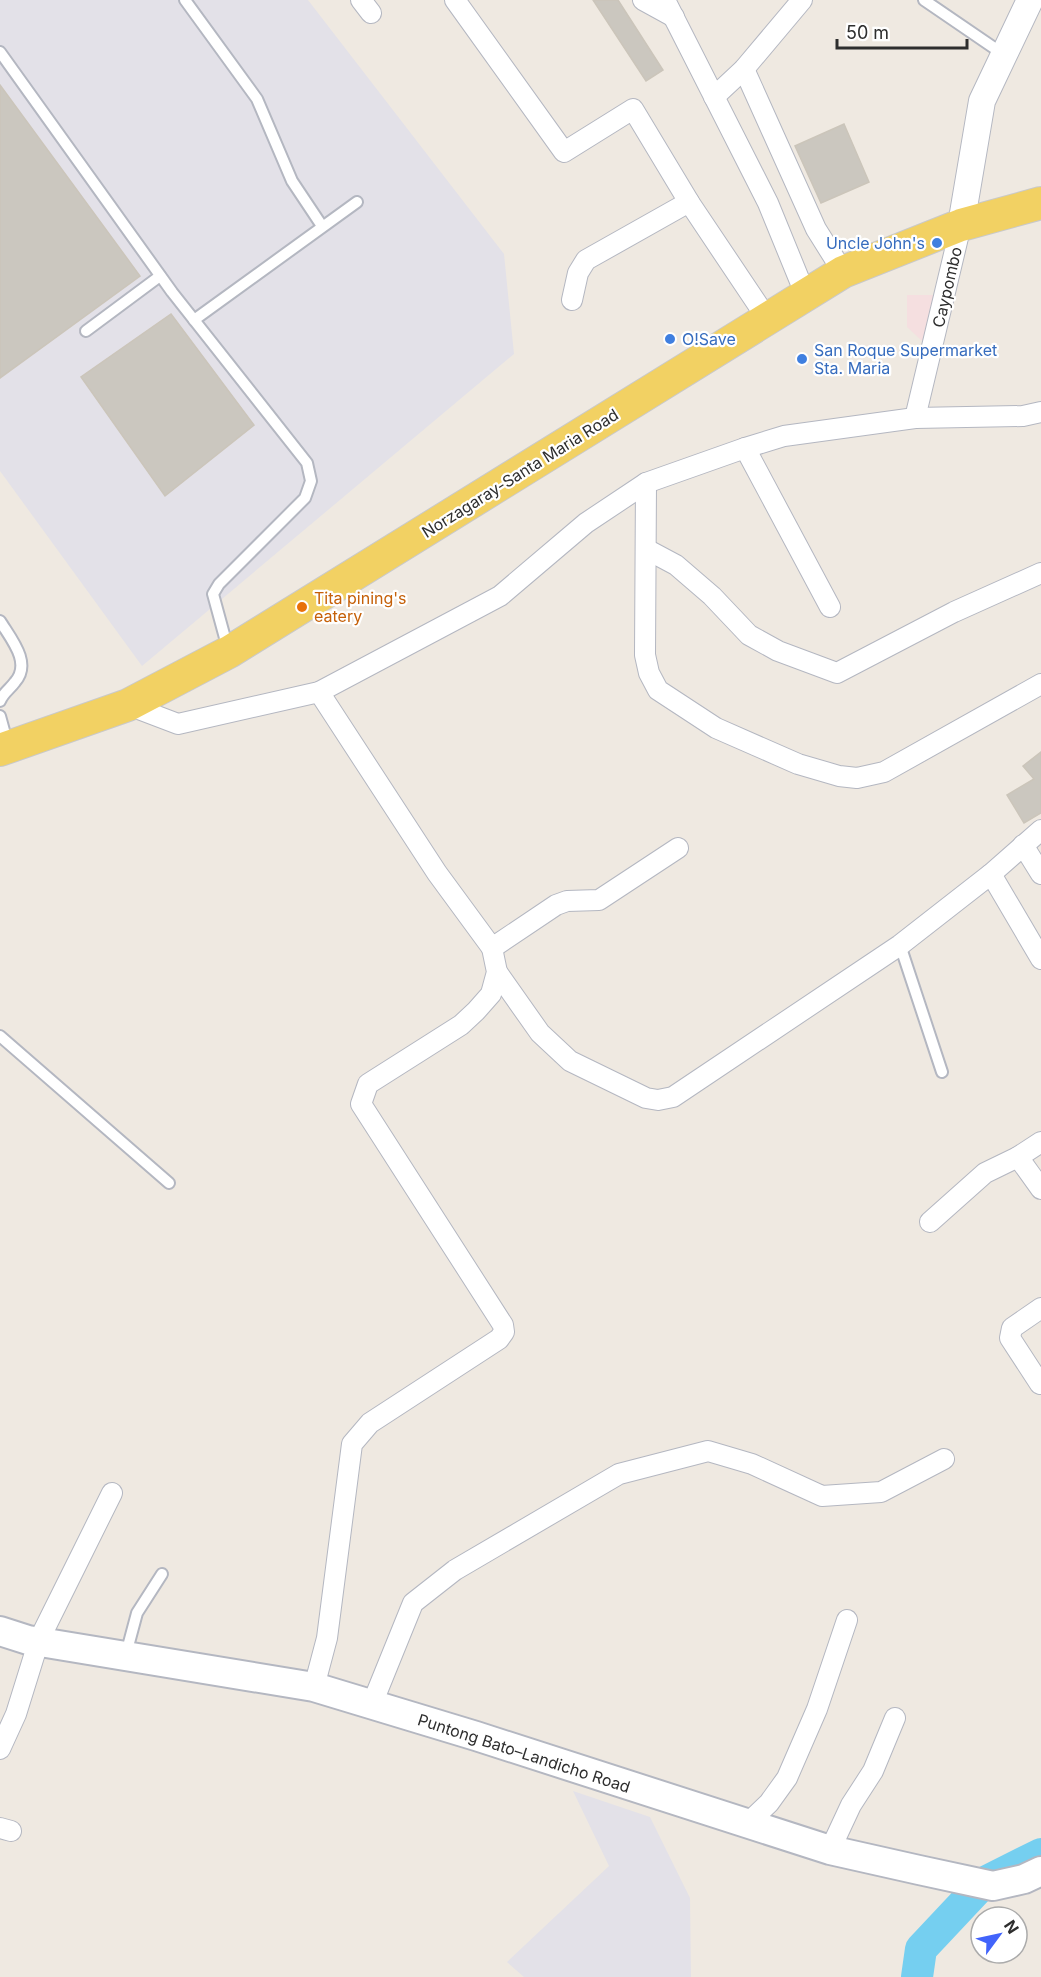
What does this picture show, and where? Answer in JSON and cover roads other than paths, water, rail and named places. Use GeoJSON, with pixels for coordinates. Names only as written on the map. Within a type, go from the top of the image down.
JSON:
{"type":"FeatureCollection","features":[{"type":"Feature","properties":{"kind":"main road","name":"Norzagaray-Santa Maria Road"},"geometry":{"type":"LineString","coordinates":[[4,748],[128,705],[229,652],[843,272],[961,225],[1041,203]]}},
{"type":"Feature","properties":{"kind":"main road","name":"Puntong Bato–Landicho Road"},"geometry":{"type":"LineString","coordinates":[[0,1631],[28,1640],[126,1654],[314,1687],[831,1850],[993,1886],[1003,1886],[1041,1871]]}},
{"type":"Feature","properties":{"kind":"street"},"geometry":{"type":"LineString","coordinates":[[455,0],[564,152],[633,109],[688,202],[768,320]]}},
{"type":"Feature","properties":{"kind":"street"},"geometry":{"type":"LineString","coordinates":[[643,0],[670,8],[768,203],[806,296]]}},
{"type":"Feature","properties":{"kind":"street"},"geometry":{"type":"LineString","coordinates":[[714,97],[744,69],[802,0]]}},
{"type":"Feature","properties":{"kind":"street"},"geometry":{"type":"LineString","coordinates":[[961,225],[982,100],[1030,0]]}},
{"type":"Feature","properties":{"kind":"street"},"geometry":{"type":"LineString","coordinates":[[744,69],[816,229],[843,272]]}},
{"type":"Feature","properties":{"kind":"street"},"geometry":{"type":"LineString","coordinates":[[572,300],[578,273],[586,260],[688,202]]}},
{"type":"Feature","properties":{"kind":"street","name":"Caypombo"},"geometry":{"type":"LineString","coordinates":[[915,418],[961,225]]}},
{"type":"Feature","properties":{"kind":"street"},"geometry":{"type":"LineString","coordinates":[[128,705],[178,724],[319,692],[500,596],[595,517],[646,483],[746,448],[784,436],[915,418],[1023,416],[1041,412]]}},
{"type":"Feature","properties":{"kind":"street"},"geometry":{"type":"LineString","coordinates":[[746,448],[830,607]]}},
{"type":"Feature","properties":{"kind":"street"},"geometry":{"type":"LineString","coordinates":[[646,483],[645,655],[649,673],[658,690],[716,728],[798,764],[839,776],[873,776],[1041,684]]}},
{"type":"Feature","properties":{"kind":"street"},"geometry":{"type":"LineString","coordinates":[[646,549],[676,565],[712,596],[749,635],[778,651],[837,673],[954,612],[1041,573]]}},
{"type":"Feature","properties":{"kind":"street"},"geometry":{"type":"LineString","coordinates":[[319,692],[437,873],[492,948],[497,972],[540,1033],[570,1061],[646,1098],[658,1100],[673,1097],[900,945],[991,874],[1041,830]]}},
{"type":"Feature","properties":{"kind":"street"},"geometry":{"type":"LineString","coordinates":[[1023,845],[1041,874]]}},
{"type":"Feature","properties":{"kind":"street"},"geometry":{"type":"LineString","coordinates":[[492,948],[556,905],[567,901],[599,900],[678,848]]}},
{"type":"Feature","properties":{"kind":"street"},"geometry":{"type":"LineString","coordinates":[[991,874],[1041,959]]}},
{"type":"Feature","properties":{"kind":"street"},"geometry":{"type":"LineString","coordinates":[[314,1687],[327,1638],[352,1444],[370,1423],[499,1339],[504,1332],[503,1325],[361,1104],[363,1092],[368,1084],[461,1025],[491,994],[497,972]]}},
{"type":"Feature","properties":{"kind":"street"},"geometry":{"type":"LineString","coordinates":[[930,1222],[985,1173],[1018,1157],[1041,1142]]}},
{"type":"Feature","properties":{"kind":"street"},"geometry":{"type":"LineString","coordinates":[[1018,1157],[1041,1190]]}},
{"type":"Feature","properties":{"kind":"street"},"geometry":{"type":"LineString","coordinates":[[1040,1384],[1010,1338],[1012,1328],[1041,1308]]}},
{"type":"Feature","properties":{"kind":"street"},"geometry":{"type":"LineString","coordinates":[[372,1704],[413,1603],[455,1570],[619,1474],[708,1451],[752,1464],[822,1496],[882,1492],[944,1459]]}},
{"type":"Feature","properties":{"kind":"street"},"geometry":{"type":"LineString","coordinates":[[0,1749],[16,1714],[39,1640],[112,1493]]}},
{"type":"Feature","properties":{"kind":"street"},"geometry":{"type":"LineString","coordinates":[[747,1824],[774,1797],[787,1778],[817,1709],[847,1620]]}},
{"type":"Feature","properties":{"kind":"street"},"geometry":{"type":"LineString","coordinates":[[831,1850],[851,1805],[873,1771],[895,1718]]}},
{"type":"Feature","properties":{"kind":"lane"},"geometry":{"type":"LineString","coordinates":[[185,0],[257,99],[292,181],[322,226]]}},
{"type":"Feature","properties":{"kind":"lane"},"geometry":{"type":"LineString","coordinates":[[924,0],[1004,54]]}},
{"type":"Feature","properties":{"kind":"lane"},"geometry":{"type":"LineString","coordinates":[[0,52],[160,276],[308,463],[311,481],[305,498],[219,584],[213,594],[229,652]]}},
{"type":"Feature","properties":{"kind":"lane"},"geometry":{"type":"LineString","coordinates":[[194,320],[357,202]]}},
{"type":"Feature","properties":{"kind":"lane"},"geometry":{"type":"LineString","coordinates":[[86,331],[160,276]]}},
{"type":"Feature","properties":{"kind":"lane"},"geometry":{"type":"LineString","coordinates":[[0,621],[18,651],[23,667],[21,675],[0,701]]}},
{"type":"Feature","properties":{"kind":"lane"},"geometry":{"type":"LineString","coordinates":[[0,716],[4,748]]}},
{"type":"Feature","properties":{"kind":"lane"},"geometry":{"type":"LineString","coordinates":[[900,945],[942,1072]]}},
{"type":"Feature","properties":{"kind":"lane"},"geometry":{"type":"LineString","coordinates":[[0,1036],[169,1183]]}},
{"type":"Feature","properties":{"kind":"lane"},"geometry":{"type":"LineString","coordinates":[[126,1654],[137,1613],[162,1574]]}},
{"type":"Feature","properties":{"kind":"waterway"},"geometry":{"type":"LineString","coordinates":[[917,1977],[921,1949],[983,1883],[1041,1854]]}},
{"type":"Feature","properties":{"kind":"place","name":"Uncle John's"},"geometry":{"type":"Point","coordinates":[937,243]}},
{"type":"Feature","properties":{"kind":"place","name":"O!Save"},"geometry":{"type":"Point","coordinates":[670,339]}},
{"type":"Feature","properties":{"kind":"place","name":"San Roque Supermarket Sta. Maria"},"geometry":{"type":"Point","coordinates":[802,359]}},
{"type":"Feature","properties":{"kind":"place","name":"Tita pining's eatery"},"geometry":{"type":"Point","coordinates":[302,607]}}]}
